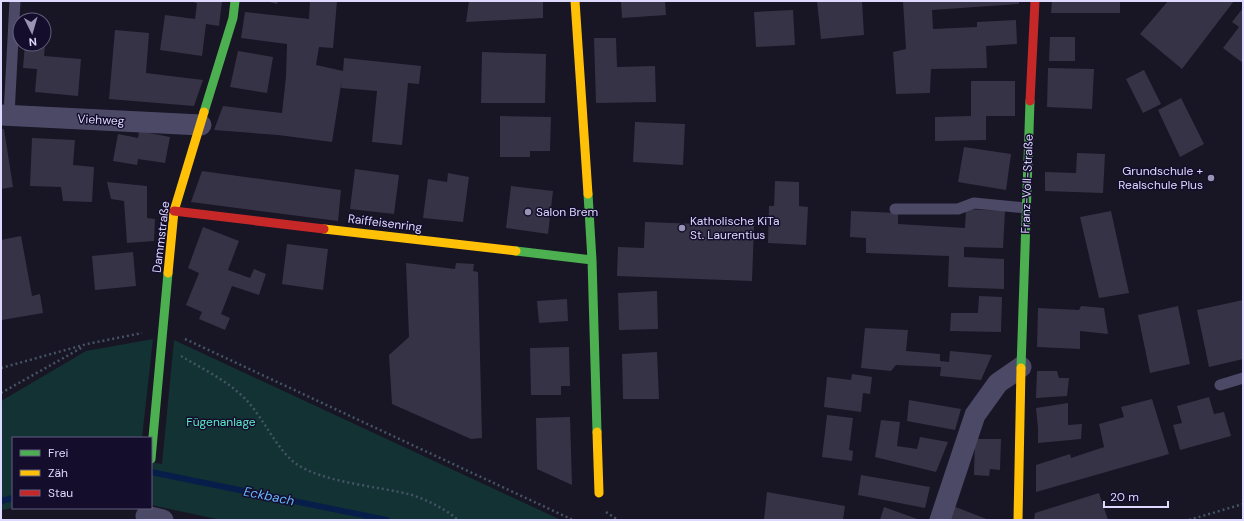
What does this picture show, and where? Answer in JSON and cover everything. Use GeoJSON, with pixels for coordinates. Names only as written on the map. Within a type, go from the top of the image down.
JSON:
{"type":"FeatureCollection","features":[{"type":"Feature","properties":{"kind":"street","name":"Dammstraße"},"geometry":{"type":"LineString","coordinates":[[152,448],[174,211],[233,18],[235,1]]}},
{"type":"Feature","properties":{"kind":"street"},"geometry":{"type":"LineString","coordinates":[[575,1],[592,260],[599,493]]}},
{"type":"Feature","properties":{"kind":"street","name":"Franz-Voll-Straße"},"geometry":{"type":"LineString","coordinates":[[1018,520],[1026,208],[1031,79],[1036,1]]}},
{"type":"Feature","properties":{"kind":"street","name":"Viehweg"},"geometry":{"type":"LineString","coordinates":[[5,115],[201,125]]}},
{"type":"Feature","properties":{"kind":"street","name":"Raiffeisenring"},"geometry":{"type":"LineString","coordinates":[[174,211],[592,260]]}},
{"type":"Feature","properties":{"kind":"street"},"geometry":{"type":"LineString","coordinates":[[940,520],[975,415],[998,383],[1021,367]]}},
{"type":"Feature","properties":{"kind":"lane"},"geometry":{"type":"LineString","coordinates":[[5,115],[15,1]]}},
{"type":"Feature","properties":{"kind":"lane"},"geometry":{"type":"LineString","coordinates":[[896,209],[958,209],[974,203],[1026,208]]}},
{"type":"Feature","properties":{"kind":"lane"},"geometry":{"type":"LineString","coordinates":[[1220,385],[1243,378]]}},
{"type":"Feature","properties":{"kind":"path"},"geometry":{"type":"LineString","coordinates":[[1,368],[87,344],[163,329],[573,520]]}},
{"type":"Feature","properties":{"kind":"path"},"geometry":{"type":"LineString","coordinates":[[162,343],[216,377],[241,395],[250,404],[283,450],[295,463],[326,478],[412,495],[440,507],[458,520]]}},
{"type":"Feature","properties":{"kind":"path"},"geometry":{"type":"LineString","coordinates":[[1,392],[87,344]]}},
{"type":"Feature","properties":{"kind":"path"},"geometry":{"type":"LineString","coordinates":[[1189,520],[1243,504]]}},
{"type":"Feature","properties":{"kind":"green space"},"geometry":{"type":"Polygon","coordinates":[[[153,339],[142,437],[12,437],[12,508],[1,510],[1,401],[86,351],[153,339]]]}},
{"type":"Feature","properties":{"kind":"green space","name":"Fügenanlage"},"geometry":{"type":"Polygon","coordinates":[[[174,340],[561,520],[221,520],[152,505],[152,462],[162,464],[174,340]]]}},
{"type":"Feature","properties":{"kind":"building"},"geometry":{"type":"Polygon","coordinates":[[[189,1],[222,1],[219,26],[206,24],[202,56],[160,50],[165,15],[195,19],[197,3],[189,1]]]}},
{"type":"Feature","properties":{"kind":"building"},"geometry":{"type":"Polygon","coordinates":[[[266,1],[278,1],[277,4],[266,1]]]}},
{"type":"Feature","properties":{"kind":"building"},"geometry":{"type":"Polygon","coordinates":[[[310,1],[337,1],[333,48],[319,47],[316,65],[343,71],[344,58],[421,66],[419,84],[408,83],[402,145],[372,142],[377,91],[341,88],[342,79],[332,142],[278,135],[214,130],[223,106],[282,113],[286,77],[287,44],[241,38],[245,12],[309,19],[310,1]]]}},
{"type":"Feature","properties":{"kind":"building"},"geometry":{"type":"Polygon","coordinates":[[[469,1],[543,1],[543,18],[466,22],[469,1]]]}},
{"type":"Feature","properties":{"kind":"building"},"geometry":{"type":"Polygon","coordinates":[[[621,1],[665,1],[666,15],[622,18],[621,1]]]}},
{"type":"Feature","properties":{"kind":"building"},"geometry":{"type":"Polygon","coordinates":[[[817,1],[862,1],[864,35],[821,39],[817,1]]]}},
{"type":"Feature","properties":{"kind":"building"},"geometry":{"type":"Polygon","coordinates":[[[903,1],[1019,1],[1019,4],[932,10],[933,29],[977,27],[977,22],[1016,20],[1017,44],[986,46],[987,68],[931,69],[930,93],[896,94],[893,52],[906,49],[903,1]]]}},
{"type":"Feature","properties":{"kind":"building"},"geometry":{"type":"Polygon","coordinates":[[[1052,1],[1120,1],[1120,13],[1051,13],[1052,1]]]}},
{"type":"Feature","properties":{"kind":"building"},"geometry":{"type":"Polygon","coordinates":[[[1168,1],[1234,1],[1182,69],[1140,34],[1168,1]]]}},
{"type":"Feature","properties":{"kind":"building"},"geometry":{"type":"Polygon","coordinates":[[[1243,8],[1243,63],[1223,48],[1239,27],[1232,22],[1243,8]]]}},
{"type":"Feature","properties":{"kind":"building"},"geometry":{"type":"Polygon","coordinates":[[[793,10],[795,45],[756,47],[754,12],[793,10]]]}},
{"type":"Feature","properties":{"kind":"building"},"geometry":{"type":"Polygon","coordinates":[[[115,30],[149,33],[146,73],[203,80],[194,106],[109,99],[115,30]]]}},
{"type":"Feature","properties":{"kind":"building"},"geometry":{"type":"Polygon","coordinates":[[[1050,37],[1075,37],[1075,61],[1049,61],[1050,37]]]}},
{"type":"Feature","properties":{"kind":"building"},"geometry":{"type":"Polygon","coordinates":[[[594,38],[616,38],[617,67],[655,66],[656,102],[596,103],[594,38]]]}},
{"type":"Feature","properties":{"kind":"building"},"geometry":{"type":"Polygon","coordinates":[[[238,51],[273,57],[267,93],[230,87],[238,51]]]}},
{"type":"Feature","properties":{"kind":"building"},"geometry":{"type":"Polygon","coordinates":[[[24,52],[44,52],[44,56],[81,59],[78,96],[35,92],[37,69],[23,68],[24,52]]]}},
{"type":"Feature","properties":{"kind":"building"},"geometry":{"type":"Polygon","coordinates":[[[482,52],[546,54],[545,103],[481,103],[482,52]]]}},
{"type":"Feature","properties":{"kind":"building"},"geometry":{"type":"Polygon","coordinates":[[[1048,68],[1094,69],[1092,109],[1047,107],[1048,68]]]}},
{"type":"Feature","properties":{"kind":"building"},"geometry":{"type":"Polygon","coordinates":[[[1144,70],[1161,104],[1143,113],[1126,79],[1144,70]]]}},
{"type":"Feature","properties":{"kind":"building"},"geometry":{"type":"Polygon","coordinates":[[[971,81],[1015,81],[1015,116],[986,116],[986,140],[935,141],[935,117],[971,116],[971,81]]]}},
{"type":"Feature","properties":{"kind":"building"},"geometry":{"type":"Polygon","coordinates":[[[1181,98],[1204,144],[1180,157],[1158,110],[1181,98]]]}},
{"type":"Feature","properties":{"kind":"building"},"geometry":{"type":"Polygon","coordinates":[[[500,116],[551,117],[550,151],[530,151],[530,157],[500,157],[500,116]]]}},
{"type":"Feature","properties":{"kind":"building"},"geometry":{"type":"Polygon","coordinates":[[[635,122],[685,124],[683,165],[633,162],[635,122]]]}},
{"type":"Feature","properties":{"kind":"building"},"geometry":{"type":"Polygon","coordinates":[[[1,129],[4,129],[13,187],[1,189],[1,129]]]}},
{"type":"Feature","properties":{"kind":"building"},"geometry":{"type":"Polygon","coordinates":[[[139,131],[170,137],[165,163],[138,159],[137,165],[113,161],[118,134],[138,138],[139,131]]]}},
{"type":"Feature","properties":{"kind":"building"},"geometry":{"type":"Polygon","coordinates":[[[32,138],[75,140],[73,165],[94,167],[92,202],[63,201],[61,187],[30,186],[32,138]]]}},
{"type":"Feature","properties":{"kind":"building"},"geometry":{"type":"Polygon","coordinates":[[[964,147],[1011,154],[1006,190],[958,182],[964,147]]]}},
{"type":"Feature","properties":{"kind":"building"},"geometry":{"type":"Polygon","coordinates":[[[1077,153],[1105,154],[1103,193],[1045,191],[1045,172],[1076,173],[1077,153]]]}},
{"type":"Feature","properties":{"kind":"building"},"geometry":{"type":"Polygon","coordinates":[[[355,169],[399,175],[394,214],[350,209],[355,169]]]}},
{"type":"Feature","properties":{"kind":"building"},"geometry":{"type":"Polygon","coordinates":[[[202,171],[341,190],[338,221],[191,202],[202,171]]]}},
{"type":"Feature","properties":{"kind":"building"},"geometry":{"type":"Polygon","coordinates":[[[448,173],[469,177],[463,222],[423,218],[428,179],[447,182],[448,173]]]}},
{"type":"Feature","properties":{"kind":"building"},"geometry":{"type":"Polygon","coordinates":[[[775,181],[799,182],[799,206],[808,207],[806,245],[768,243],[769,206],[774,206],[775,181]]]}},
{"type":"Feature","properties":{"kind":"building"},"geometry":{"type":"Polygon","coordinates":[[[107,182],[147,186],[147,218],[155,219],[154,241],[127,243],[124,201],[111,199],[107,182]]]}},
{"type":"Feature","properties":{"kind":"building"},"geometry":{"type":"Polygon","coordinates":[[[511,186],[553,191],[548,234],[506,228],[511,186]]]}},
{"type":"Feature","properties":{"kind":"building"},"geometry":{"type":"Polygon","coordinates":[[[966,209],[1005,211],[1003,248],[964,247],[964,257],[1004,259],[1004,289],[948,287],[949,256],[866,253],[866,238],[850,237],[851,211],[898,213],[898,224],[965,228],[966,209]]]}},
{"type":"Feature","properties":{"kind":"building"},"geometry":{"type":"Polygon","coordinates":[[[1111,211],[1129,293],[1099,298],[1080,217],[1111,211]]]}},
{"type":"Feature","properties":{"kind":"building"},"geometry":{"type":"Polygon","coordinates":[[[645,222],[754,226],[752,281],[617,276],[618,247],[644,248],[645,222]]]}},
{"type":"Feature","properties":{"kind":"building"},"geometry":{"type":"Polygon","coordinates":[[[203,227],[239,241],[228,270],[250,278],[254,269],[266,274],[259,295],[232,286],[221,314],[230,318],[225,330],[199,319],[202,312],[186,305],[199,273],[188,268],[203,227]]]}},
{"type":"Feature","properties":{"kind":"building"},"geometry":{"type":"Polygon","coordinates":[[[21,236],[32,296],[40,294],[43,313],[2,320],[1,240],[21,236]]]}},
{"type":"Feature","properties":{"kind":"building"},"geometry":{"type":"Polygon","coordinates":[[[287,244],[328,249],[323,290],[282,284],[287,244]]]}},
{"type":"Feature","properties":{"kind":"building"},"geometry":{"type":"Polygon","coordinates":[[[133,252],[136,286],[95,290],[92,256],[133,252]]]}},
{"type":"Feature","properties":{"kind":"building"},"geometry":{"type":"Polygon","coordinates":[[[406,263],[455,269],[456,263],[474,264],[473,271],[478,272],[482,438],[471,439],[392,404],[389,355],[409,337],[406,263]]]}},
{"type":"Feature","properties":{"kind":"building"},"geometry":{"type":"Polygon","coordinates":[[[657,291],[658,329],[619,330],[618,293],[657,291]]]}},
{"type":"Feature","properties":{"kind":"building"},"geometry":{"type":"Polygon","coordinates":[[[979,296],[1002,297],[1001,332],[950,331],[951,313],[978,313],[979,296]]]}},
{"type":"Feature","properties":{"kind":"building"},"geometry":{"type":"Polygon","coordinates":[[[567,299],[568,321],[539,323],[537,301],[567,299]]]}},
{"type":"Feature","properties":{"kind":"building"},"geometry":{"type":"Polygon","coordinates":[[[1243,300],[1243,359],[1209,367],[1197,310],[1243,300]]]}},
{"type":"Feature","properties":{"kind":"building"},"geometry":{"type":"Polygon","coordinates":[[[1081,306],[1104,308],[1108,334],[1080,331],[1080,349],[1037,347],[1038,308],[1079,310],[1081,306]]]}},
{"type":"Feature","properties":{"kind":"building"},"geometry":{"type":"Polygon","coordinates":[[[1178,306],[1190,364],[1150,373],[1138,315],[1178,306]]]}},
{"type":"Feature","properties":{"kind":"building"},"geometry":{"type":"Polygon","coordinates":[[[865,328],[908,330],[906,351],[940,354],[940,361],[949,362],[950,351],[992,355],[981,380],[940,376],[941,367],[896,365],[891,371],[861,368],[865,328]]]}},
{"type":"Feature","properties":{"kind":"building"},"geometry":{"type":"Polygon","coordinates":[[[569,347],[570,386],[561,386],[561,395],[531,395],[530,348],[569,347]]]}},
{"type":"Feature","properties":{"kind":"building"},"geometry":{"type":"Polygon","coordinates":[[[657,352],[659,399],[623,399],[622,354],[657,352]]]}},
{"type":"Feature","properties":{"kind":"building"},"geometry":{"type":"Polygon","coordinates":[[[1037,371],[1057,371],[1059,378],[1069,378],[1067,396],[1036,398],[1037,371]]]}},
{"type":"Feature","properties":{"kind":"building"},"geometry":{"type":"Polygon","coordinates":[[[852,374],[872,377],[870,394],[863,393],[861,412],[824,407],[827,377],[851,380],[852,374]]]}},
{"type":"Feature","properties":{"kind":"building"},"geometry":{"type":"Polygon","coordinates":[[[1209,397],[1214,414],[1224,412],[1231,436],[1180,450],[1173,425],[1182,423],[1177,406],[1209,397]]]}},
{"type":"Feature","properties":{"kind":"building"},"geometry":{"type":"Polygon","coordinates":[[[1152,399],[1169,454],[1036,492],[1036,465],[1070,454],[1071,458],[1104,447],[1099,424],[1124,417],[1121,407],[1152,399]]]}},
{"type":"Feature","properties":{"kind":"building"},"geometry":{"type":"Polygon","coordinates":[[[909,400],[961,409],[955,430],[907,421],[909,400]]]}},
{"type":"Feature","properties":{"kind":"building"},"geometry":{"type":"Polygon","coordinates":[[[1068,403],[1068,425],[1082,424],[1081,439],[1038,443],[1036,408],[1068,403]]]}},
{"type":"Feature","properties":{"kind":"building"},"geometry":{"type":"Polygon","coordinates":[[[827,415],[853,418],[849,450],[853,451],[852,461],[822,457],[827,415]]]}},
{"type":"Feature","properties":{"kind":"building"},"geometry":{"type":"Polygon","coordinates":[[[570,417],[572,485],[537,469],[536,418],[570,417]]]}},
{"type":"Feature","properties":{"kind":"building"},"geometry":{"type":"Polygon","coordinates":[[[881,420],[900,422],[897,446],[917,449],[920,437],[948,442],[936,472],[875,457],[881,420]]]}},
{"type":"Feature","properties":{"kind":"building"},"geometry":{"type":"Polygon","coordinates":[[[975,439],[1001,439],[1000,470],[990,469],[989,476],[974,475],[975,439]]]}},
{"type":"Feature","properties":{"kind":"building"},"geometry":{"type":"Polygon","coordinates":[[[861,475],[930,487],[925,508],[858,495],[861,475]]]}},
{"type":"Feature","properties":{"kind":"building"},"geometry":{"type":"Polygon","coordinates":[[[767,492],[845,506],[843,520],[764,520],[767,492]]]}},
{"type":"Feature","properties":{"kind":"building"},"geometry":{"type":"Polygon","coordinates":[[[1099,493],[1108,520],[1034,520],[1035,513],[1099,493]]]}},
{"type":"Feature","properties":{"kind":"building"},"geometry":{"type":"Polygon","coordinates":[[[953,506],[989,520],[948,520],[953,506]]]}},
{"type":"Feature","properties":{"kind":"building"},"geometry":{"type":"Polygon","coordinates":[[[884,507],[920,520],[880,520],[884,507]]]}},
{"type":"Feature","properties":{"kind":"waterway","name":"Eckbach"},"geometry":{"type":"LineString","coordinates":[[152,472],[387,520]]}},
{"type":"Feature","properties":{"kind":"waterway","name":"Eckbach"},"geometry":{"type":"LineString","coordinates":[[1,501],[12,498]]}},
{"type":"Feature","properties":{"kind":"traffic: fast"},"geometry":{"type":"LineString","coordinates":[[204,112],[233,18],[235,1]]}},
{"type":"Feature","properties":{"kind":"traffic: fast"},"geometry":{"type":"LineString","coordinates":[[1021,368],[1030,101]]}},
{"type":"Feature","properties":{"kind":"traffic: fast"},"geometry":{"type":"LineString","coordinates":[[588,194],[592,260],[597,432]]}},
{"type":"Feature","properties":{"kind":"traffic: fast"},"geometry":{"type":"LineString","coordinates":[[516,251],[592,260]]}},
{"type":"Feature","properties":{"kind":"traffic: fast"},"geometry":{"type":"LineString","coordinates":[[152,448],[168,273]]}},
{"type":"Feature","properties":{"kind":"traffic: slow"},"geometry":{"type":"LineString","coordinates":[[575,1],[588,194]]}},
{"type":"Feature","properties":{"kind":"traffic: slow"},"geometry":{"type":"LineString","coordinates":[[168,273],[174,211],[204,112]]}},
{"type":"Feature","properties":{"kind":"traffic: slow"},"geometry":{"type":"LineString","coordinates":[[324,229],[516,251]]}},
{"type":"Feature","properties":{"kind":"traffic: slow"},"geometry":{"type":"LineString","coordinates":[[1018,520],[1021,368]]}},
{"type":"Feature","properties":{"kind":"traffic: slow"},"geometry":{"type":"LineString","coordinates":[[597,432],[599,493]]}},
{"type":"Feature","properties":{"kind":"traffic: jam"},"geometry":{"type":"LineString","coordinates":[[1030,101],[1035,1]]}},
{"type":"Feature","properties":{"kind":"traffic: jam"},"geometry":{"type":"LineString","coordinates":[[174,211],[324,229]]}},
{"type":"Feature","properties":{"kind":"place","name":"Grundschule + Realschule Plus"},"geometry":{"type":"Point","coordinates":[1211,178]}},
{"type":"Feature","properties":{"kind":"place","name":"Salon Brem"},"geometry":{"type":"Point","coordinates":[528,212]}},
{"type":"Feature","properties":{"kind":"place","name":"Katholische KiTa St. Laurentius"},"geometry":{"type":"Point","coordinates":[682,228]}}]}
